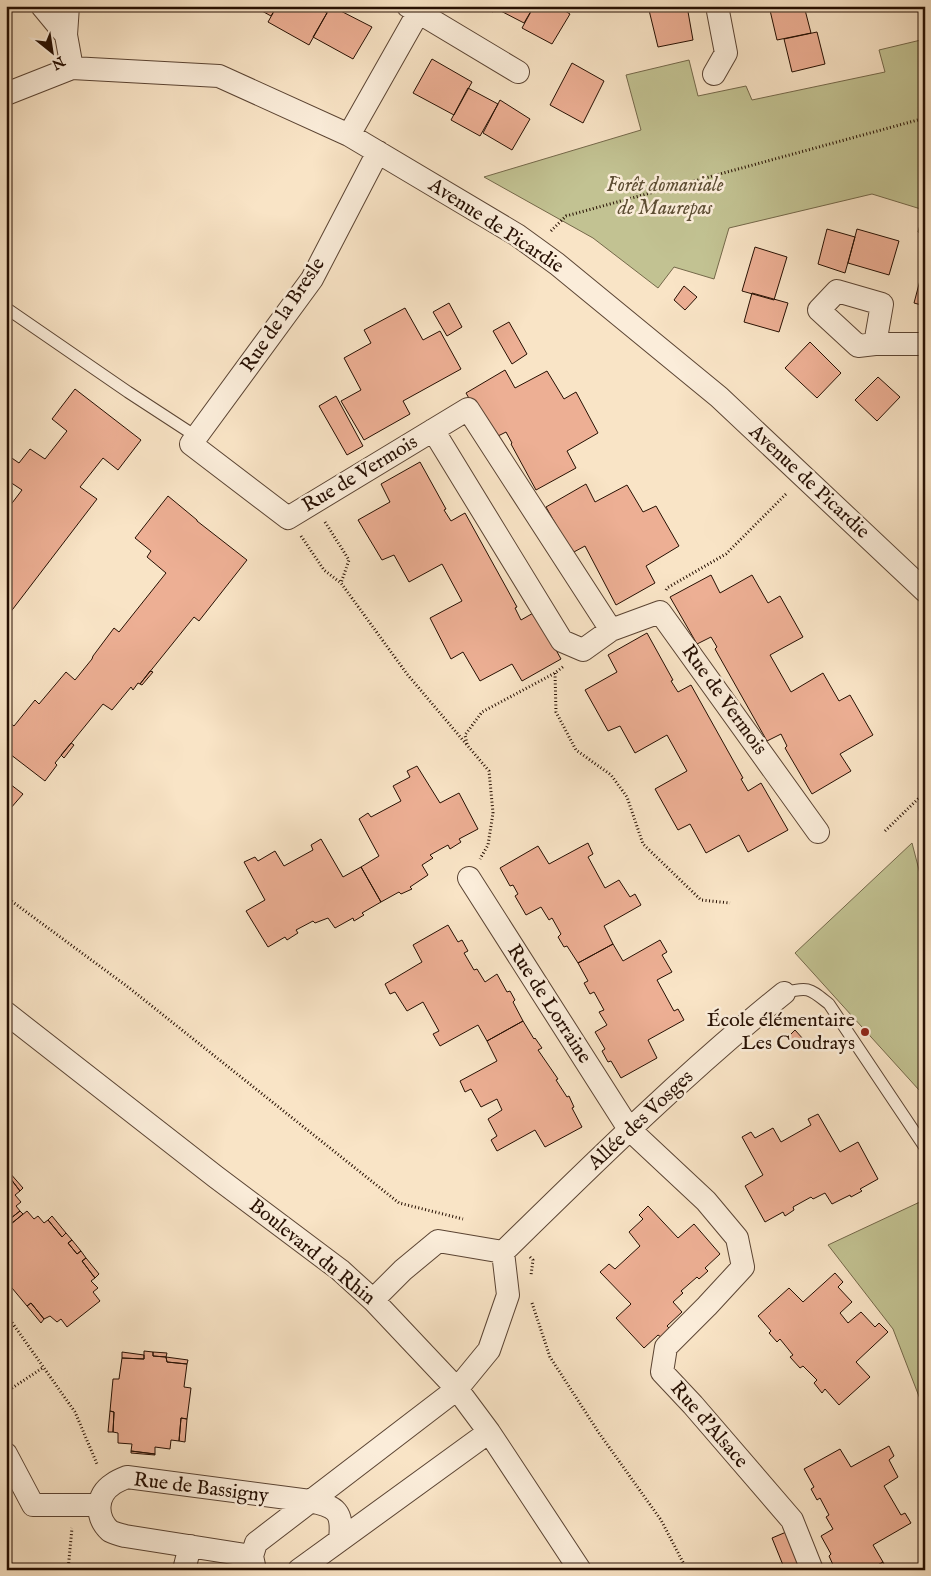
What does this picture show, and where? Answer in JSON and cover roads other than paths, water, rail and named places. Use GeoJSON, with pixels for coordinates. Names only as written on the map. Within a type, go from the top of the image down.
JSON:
{"type":"FeatureCollection","features":[{"type":"Feature","properties":{"kind":"street"},"geometry":{"type":"LineString","coordinates":[[42,6],[66,35]]}},
{"type":"Feature","properties":{"kind":"street"},"geometry":{"type":"LineString","coordinates":[[68,6],[66,35],[72,68]]}},
{"type":"Feature","properties":{"kind":"street"},"geometry":{"type":"LineString","coordinates":[[714,74],[726,52],[717,6]]}},
{"type":"Feature","properties":{"kind":"street"},"geometry":{"type":"LineString","coordinates":[[349,135],[416,8],[518,72]]}},
{"type":"Feature","properties":{"kind":"street","name":"Avenue de Picardie"},"geometry":{"type":"LineString","coordinates":[[6,94],[72,68],[219,76],[349,135],[517,235],[565,270],[719,397],[925,591]]}},
{"type":"Feature","properties":{"kind":"street","name":"Rue de la Bresle"},"geometry":{"type":"LineString","coordinates":[[194,441],[312,279],[378,152]]}},
{"type":"Feature","properties":{"kind":"street"},"geometry":{"type":"LineString","coordinates":[[875,344],[925,344]]}},
{"type":"Feature","properties":{"kind":"street","name":"Rue de Vermois"},"geometry":{"type":"LineString","coordinates":[[194,441],[288,518],[468,409],[611,630]]}},
{"type":"Feature","properties":{"kind":"street","name":"Rue de Vermois"},"geometry":{"type":"LineString","coordinates":[[432,430],[562,641],[583,650],[611,630],[660,612],[818,832]]}},
{"type":"Feature","properties":{"kind":"street","name":"Rue de Lorraine"},"geometry":{"type":"LineString","coordinates":[[469,878],[629,1129]]}},
{"type":"Feature","properties":{"kind":"street","name":"Allée des Vosges"},"geometry":{"type":"LineString","coordinates":[[508,1247],[629,1129],[747,1023],[784,993]]}},
{"type":"Feature","properties":{"kind":"street","name":"Boulevard du Rhin"},"geometry":{"type":"LineString","coordinates":[[6,1013],[340,1270],[373,1300],[457,1389],[489,1432],[580,1570]]}},
{"type":"Feature","properties":{"kind":"street","name":"Rue d'Alsace"},"geometry":{"type":"LineString","coordinates":[[629,1129],[706,1201],[737,1238],[743,1267],[666,1347],[662,1372],[700,1412],[792,1520],[812,1570]]}},
{"type":"Feature","properties":{"kind":"street"},"geometry":{"type":"LineString","coordinates":[[373,1300],[403,1270],[438,1241],[508,1247]]}},
{"type":"Feature","properties":{"kind":"street","name":"Rue de Bassigny"},"geometry":{"type":"LineString","coordinates":[[340,1540],[342,1526],[337,1513],[330,1506],[310,1501],[127,1477],[112,1484],[101,1496],[99,1505],[100,1515],[110,1531],[125,1536],[190,1546],[254,1563],[256,1543],[310,1501],[457,1389],[489,1350],[508,1295],[508,1247]]}},
{"type":"Feature","properties":{"kind":"street"},"geometry":{"type":"LineString","coordinates":[[298,1570],[489,1432]]}},
{"type":"Feature","properties":{"kind":"street"},"geometry":{"type":"LineString","coordinates":[[6,1454],[33,1506],[99,1505]]}},
{"type":"Feature","properties":{"kind":"street"},"geometry":{"type":"LineString","coordinates":[[184,1570],[190,1546]]}},
{"type":"Feature","properties":{"kind":"lane"},"geometry":{"type":"LineString","coordinates":[[6,308],[128,392],[194,441]]}},
{"type":"Feature","properties":{"kind":"lane"},"geometry":{"type":"LineString","coordinates":[[784,993],[801,988],[812,990],[830,1004],[924,1146]]}},
{"type":"Feature","properties":{"kind":"place","name":"École élémentaire Les Coudrays"},"geometry":{"type":"Point","coordinates":[865,1032]}},
{"type":"Feature","properties":{"kind":"park label","name":"Forêt domaniale de Maurepas"},"geometry":{"type":"Point","coordinates":[665,196]}}]}
